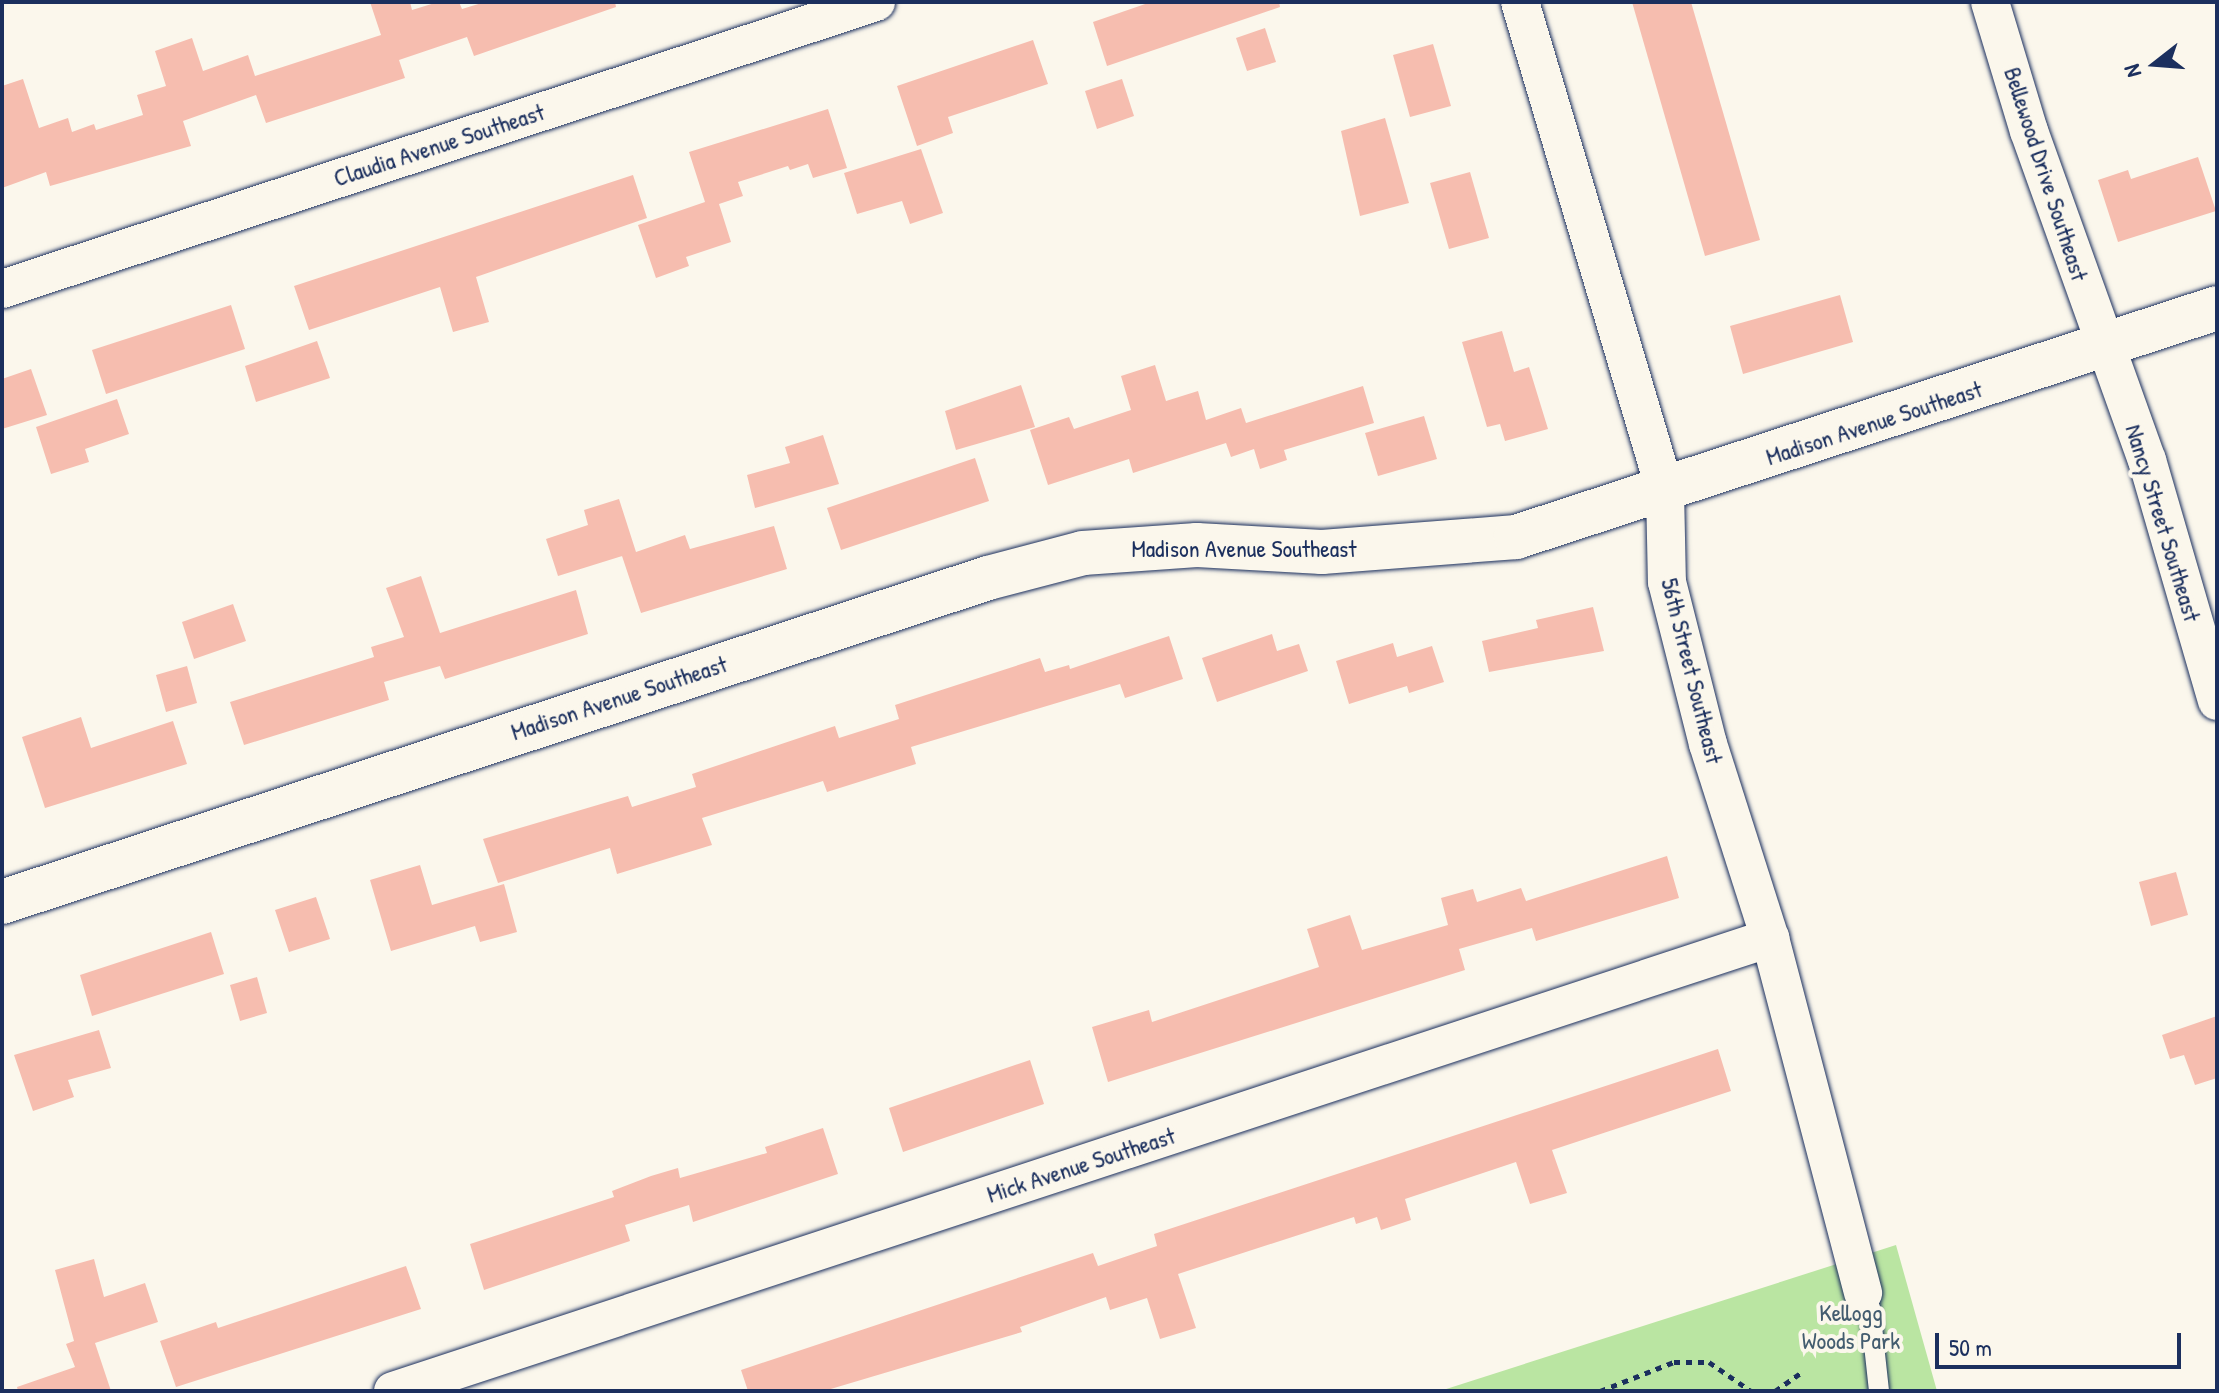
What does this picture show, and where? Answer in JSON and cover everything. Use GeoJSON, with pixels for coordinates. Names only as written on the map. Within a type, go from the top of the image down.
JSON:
{"type":"FeatureCollection","features":[{"type":"Feature","properties":{"kind":"street","name":"Claudia Avenue Southeast"},"geometry":{"type":"LineString","coordinates":[[2,289],[876,2]]}},
{"type":"Feature","properties":{"kind":"street","name":"56th Street Southeast"},"geometry":{"type":"LineString","coordinates":[[1520,2],[1665,490],[1667,582],[1708,744],[1770,938],[1863,1293]]}},
{"type":"Feature","properties":{"kind":"street","name":"Bellewood Drive Southeast"},"geometry":{"type":"LineString","coordinates":[[1990,2],[2104,346]]}},
{"type":"Feature","properties":{"kind":"street","name":"Madison Avenue Southeast"},"geometry":{"type":"LineString","coordinates":[[2,902],[973,583],[1083,553],[1197,545],[1322,552],[1516,537],[2217,308]]}},
{"type":"Feature","properties":{"kind":"street","name":"Nancy Street Southeast"},"geometry":{"type":"LineString","coordinates":[[2104,346],[2147,460],[2217,701]]}},
{"type":"Feature","properties":{"kind":"street","name":"Mick Avenue Southeast"},"geometry":{"type":"LineString","coordinates":[[393,1391],[1770,938]]}},
{"type":"Feature","properties":{"kind":"lane"},"geometry":{"type":"LineString","coordinates":[[1863,1293],[1870,1308],[1879,1391]]}},
{"type":"Feature","properties":{"kind":"path"},"geometry":{"type":"LineString","coordinates":[[1600,1391],[1674,1362],[1709,1362],[1751,1391]]}},
{"type":"Feature","properties":{"kind":"path"},"geometry":{"type":"LineString","coordinates":[[1775,1391],[1802,1372]]}},
{"type":"Feature","properties":{"kind":"green space","name":"Kellogg Woods Park"},"geometry":{"type":"Polygon","coordinates":[[[1896,1245],[1937,1391],[1440,1391],[1896,1245]]]}},
{"type":"Feature","properties":{"kind":"building"},"geometry":{"type":"Polygon","coordinates":[[[370,2],[410,2],[412,10],[438,2],[459,2],[462,9],[485,2],[615,2],[616,7],[474,56],[467,37],[399,60],[405,78],[266,123],[256,95],[183,121],[191,146],[50,186],[46,172],[2,188],[2,86],[23,79],[39,128],[68,118],[72,132],[94,124],[96,130],[143,115],[137,95],[166,86],[155,51],[192,38],[203,71],[248,55],[255,76],[381,35],[370,2]]]}},
{"type":"Feature","properties":{"kind":"building"},"geometry":{"type":"Polygon","coordinates":[[[1151,2],[1279,2],[1280,7],[1107,66],[1093,22],[1151,2]]]}},
{"type":"Feature","properties":{"kind":"building"},"geometry":{"type":"Polygon","coordinates":[[[1632,2],[1691,2],[1760,240],[1705,256],[1632,2]]]}},
{"type":"Feature","properties":{"kind":"building"},"geometry":{"type":"Polygon","coordinates":[[[1265,28],[1276,62],[1247,71],[1236,38],[1265,28]]]}},
{"type":"Feature","properties":{"kind":"building"},"geometry":{"type":"Polygon","coordinates":[[[1033,40],[1048,84],[948,117],[953,133],[917,146],[897,86],[1033,40]]]}},
{"type":"Feature","properties":{"kind":"building"},"geometry":{"type":"Polygon","coordinates":[[[1433,44],[1451,106],[1410,117],[1393,55],[1433,44]]]}},
{"type":"Feature","properties":{"kind":"building"},"geometry":{"type":"Polygon","coordinates":[[[1122,79],[1134,116],[1097,129],[1085,91],[1122,79]]]}},
{"type":"Feature","properties":{"kind":"building"},"geometry":{"type":"Polygon","coordinates":[[[828,109],[847,168],[813,178],[808,164],[790,170],[788,166],[738,182],[743,196],[719,204],[731,242],[686,257],[689,266],[656,278],[638,225],[705,202],[689,152],[828,109]]]}},
{"type":"Feature","properties":{"kind":"building"},"geometry":{"type":"Polygon","coordinates":[[[1385,118],[1409,203],[1360,216],[1341,131],[1385,118]]]}},
{"type":"Feature","properties":{"kind":"building"},"geometry":{"type":"Polygon","coordinates":[[[921,149],[943,213],[910,224],[902,201],[857,214],[844,173],[921,149]]]}},
{"type":"Feature","properties":{"kind":"building"},"geometry":{"type":"Polygon","coordinates":[[[2198,157],[2216,211],[2118,242],[2098,180],[2128,170],[2131,179],[2198,157]]]}},
{"type":"Feature","properties":{"kind":"building"},"geometry":{"type":"Polygon","coordinates":[[[1470,172],[1489,238],[1449,249],[1430,183],[1470,172]]]}},
{"type":"Feature","properties":{"kind":"building"},"geometry":{"type":"Polygon","coordinates":[[[633,175],[647,218],[476,277],[489,322],[453,332],[440,287],[309,330],[294,286],[633,175]]]}},
{"type":"Feature","properties":{"kind":"building"},"geometry":{"type":"Polygon","coordinates":[[[1840,295],[1853,342],[1743,374],[1730,326],[1840,295]]]}},
{"type":"Feature","properties":{"kind":"building"},"geometry":{"type":"Polygon","coordinates":[[[231,305],[245,349],[106,394],[92,350],[231,305]]]}},
{"type":"Feature","properties":{"kind":"building"},"geometry":{"type":"Polygon","coordinates":[[[1502,331],[1514,372],[1529,367],[1548,429],[1505,441],[1500,424],[1487,427],[1462,342],[1502,331]]]}},
{"type":"Feature","properties":{"kind":"building"},"geometry":{"type":"Polygon","coordinates":[[[317,341],[330,378],[256,402],[245,366],[317,341]]]}},
{"type":"Feature","properties":{"kind":"building"},"geometry":{"type":"Polygon","coordinates":[[[1155,365],[1166,401],[1198,391],[1206,420],[1241,408],[1246,423],[1363,386],[1374,423],[1284,450],[1287,460],[1260,469],[1254,449],[1231,457],[1226,443],[1133,473],[1129,459],[1048,485],[1030,430],[1069,417],[1074,429],[1131,410],[1121,376],[1155,365]]]}},
{"type":"Feature","properties":{"kind":"building"},"geometry":{"type":"Polygon","coordinates":[[[31,369],[47,415],[2,429],[2,379],[31,369]]]}},
{"type":"Feature","properties":{"kind":"building"},"geometry":{"type":"Polygon","coordinates":[[[1021,385],[1035,427],[956,450],[945,411],[1021,385]]]}},
{"type":"Feature","properties":{"kind":"building"},"geometry":{"type":"Polygon","coordinates":[[[117,399],[129,434],[85,449],[89,462],[51,474],[36,427],[117,399]]]}},
{"type":"Feature","properties":{"kind":"building"},"geometry":{"type":"Polygon","coordinates":[[[1424,416],[1437,459],[1378,476],[1365,433],[1424,416]]]}},
{"type":"Feature","properties":{"kind":"building"},"geometry":{"type":"Polygon","coordinates":[[[823,435],[839,484],[755,508],[747,475],[790,463],[785,447],[823,435]]]}},
{"type":"Feature","properties":{"kind":"building"},"geometry":{"type":"Polygon","coordinates":[[[975,458],[989,501],[841,550],[827,508],[975,458]]]}},
{"type":"Feature","properties":{"kind":"building"},"geometry":{"type":"Polygon","coordinates":[[[619,499],[636,552],[685,535],[690,549],[774,526],[787,569],[641,613],[622,556],[558,576],[546,539],[588,525],[584,510],[619,499]]]}},
{"type":"Feature","properties":{"kind":"building"},"geometry":{"type":"Polygon","coordinates":[[[421,576],[440,633],[576,590],[588,634],[445,679],[440,666],[384,682],[389,700],[244,745],[230,702],[374,657],[371,647],[404,637],[386,588],[421,576]]]}},
{"type":"Feature","properties":{"kind":"building"},"geometry":{"type":"Polygon","coordinates":[[[233,604],[246,641],[194,659],[182,622],[233,604]]]}},
{"type":"Feature","properties":{"kind":"building"},"geometry":{"type":"Polygon","coordinates":[[[1593,607],[1604,651],[1489,672],[1482,641],[1538,628],[1536,620],[1593,607]]]}},
{"type":"Feature","properties":{"kind":"building"},"geometry":{"type":"Polygon","coordinates":[[[1272,634],[1277,651],[1299,644],[1308,671],[1217,702],[1202,658],[1272,634]]]}},
{"type":"Feature","properties":{"kind":"building"},"geometry":{"type":"Polygon","coordinates":[[[1169,636],[1183,679],[1125,698],[1120,684],[911,747],[916,764],[827,792],[823,781],[702,818],[712,845],[617,874],[610,848],[498,883],[483,839],[628,796],[632,807],[696,787],[692,774],[835,726],[839,738],[899,719],[895,705],[1040,658],[1045,672],[1069,665],[1070,669],[1169,636]]]}},
{"type":"Feature","properties":{"kind":"building"},"geometry":{"type":"Polygon","coordinates":[[[1393,643],[1397,657],[1432,646],[1444,682],[1409,693],[1407,686],[1349,704],[1336,661],[1393,643]]]}},
{"type":"Feature","properties":{"kind":"building"},"geometry":{"type":"Polygon","coordinates":[[[187,666],[197,703],[166,712],[156,675],[187,666]]]}},
{"type":"Feature","properties":{"kind":"building"},"geometry":{"type":"Polygon","coordinates":[[[81,717],[91,748],[173,721],[187,764],[45,808],[22,737],[81,717]]]}},
{"type":"Feature","properties":{"kind":"building"},"geometry":{"type":"Polygon","coordinates":[[[1667,856],[1679,898],[1536,941],[1532,928],[1459,949],[1465,970],[1108,1082],[1092,1027],[1149,1010],[1152,1022],[1319,967],[1307,929],[1350,915],[1362,950],[1448,925],[1441,898],[1473,889],[1477,902],[1521,888],[1526,901],[1667,856]]]}},
{"type":"Feature","properties":{"kind":"building"},"geometry":{"type":"Polygon","coordinates":[[[420,865],[432,905],[504,884],[517,932],[480,942],[475,926],[391,951],[370,880],[420,865]]]}},
{"type":"Feature","properties":{"kind":"building"},"geometry":{"type":"Polygon","coordinates":[[[2176,872],[2188,915],[2151,926],[2139,882],[2176,872]]]}},
{"type":"Feature","properties":{"kind":"building"},"geometry":{"type":"Polygon","coordinates":[[[316,897],[330,939],[289,952],[275,910],[316,897]]]}},
{"type":"Feature","properties":{"kind":"building"},"geometry":{"type":"Polygon","coordinates":[[[211,932],[224,974],[92,1016],[80,975],[211,932]]]}},
{"type":"Feature","properties":{"kind":"building"},"geometry":{"type":"Polygon","coordinates":[[[257,977],[267,1013],[240,1021],[230,985],[257,977]]]}},
{"type":"Feature","properties":{"kind":"building"},"geometry":{"type":"Polygon","coordinates":[[[2217,1016],[2217,1078],[2195,1085],[2184,1055],[2170,1059],[2162,1035],[2217,1016]]]}},
{"type":"Feature","properties":{"kind":"building"},"geometry":{"type":"Polygon","coordinates":[[[99,1030],[111,1068],[68,1080],[74,1097],[33,1111],[14,1055],[99,1030]]]}},
{"type":"Feature","properties":{"kind":"building"},"geometry":{"type":"Polygon","coordinates":[[[1718,1049],[1731,1091],[1552,1150],[1567,1193],[1530,1204],[1516,1162],[1405,1199],[1411,1220],[1381,1230],[1377,1217],[1356,1224],[1354,1217],[1178,1274],[1196,1328],[1160,1339],[1147,1298],[1110,1310],[1106,1297],[1020,1327],[1022,1332],[824,1391],[748,1391],[741,1370],[1093,1253],[1098,1266],[1157,1246],[1154,1234],[1718,1049]]]}},
{"type":"Feature","properties":{"kind":"building"},"geometry":{"type":"Polygon","coordinates":[[[1030,1060],[1044,1104],[903,1152],[889,1108],[1030,1060]]]}},
{"type":"Feature","properties":{"kind":"building"},"geometry":{"type":"Polygon","coordinates":[[[823,1128],[838,1174],[693,1222],[689,1205],[625,1225],[630,1241],[484,1290],[470,1244],[614,1197],[612,1191],[651,1176],[678,1168],[680,1178],[767,1153],[765,1147],[823,1128]]]}},
{"type":"Feature","properties":{"kind":"building"},"geometry":{"type":"Polygon","coordinates":[[[94,1259],[104,1297],[145,1283],[158,1322],[95,1343],[111,1391],[18,1391],[17,1387],[75,1367],[66,1344],[74,1341],[55,1270],[94,1259]]]}},
{"type":"Feature","properties":{"kind":"building"},"geometry":{"type":"Polygon","coordinates":[[[406,1266],[421,1309],[176,1387],[160,1341],[216,1322],[218,1328],[406,1266]]]}}]}
